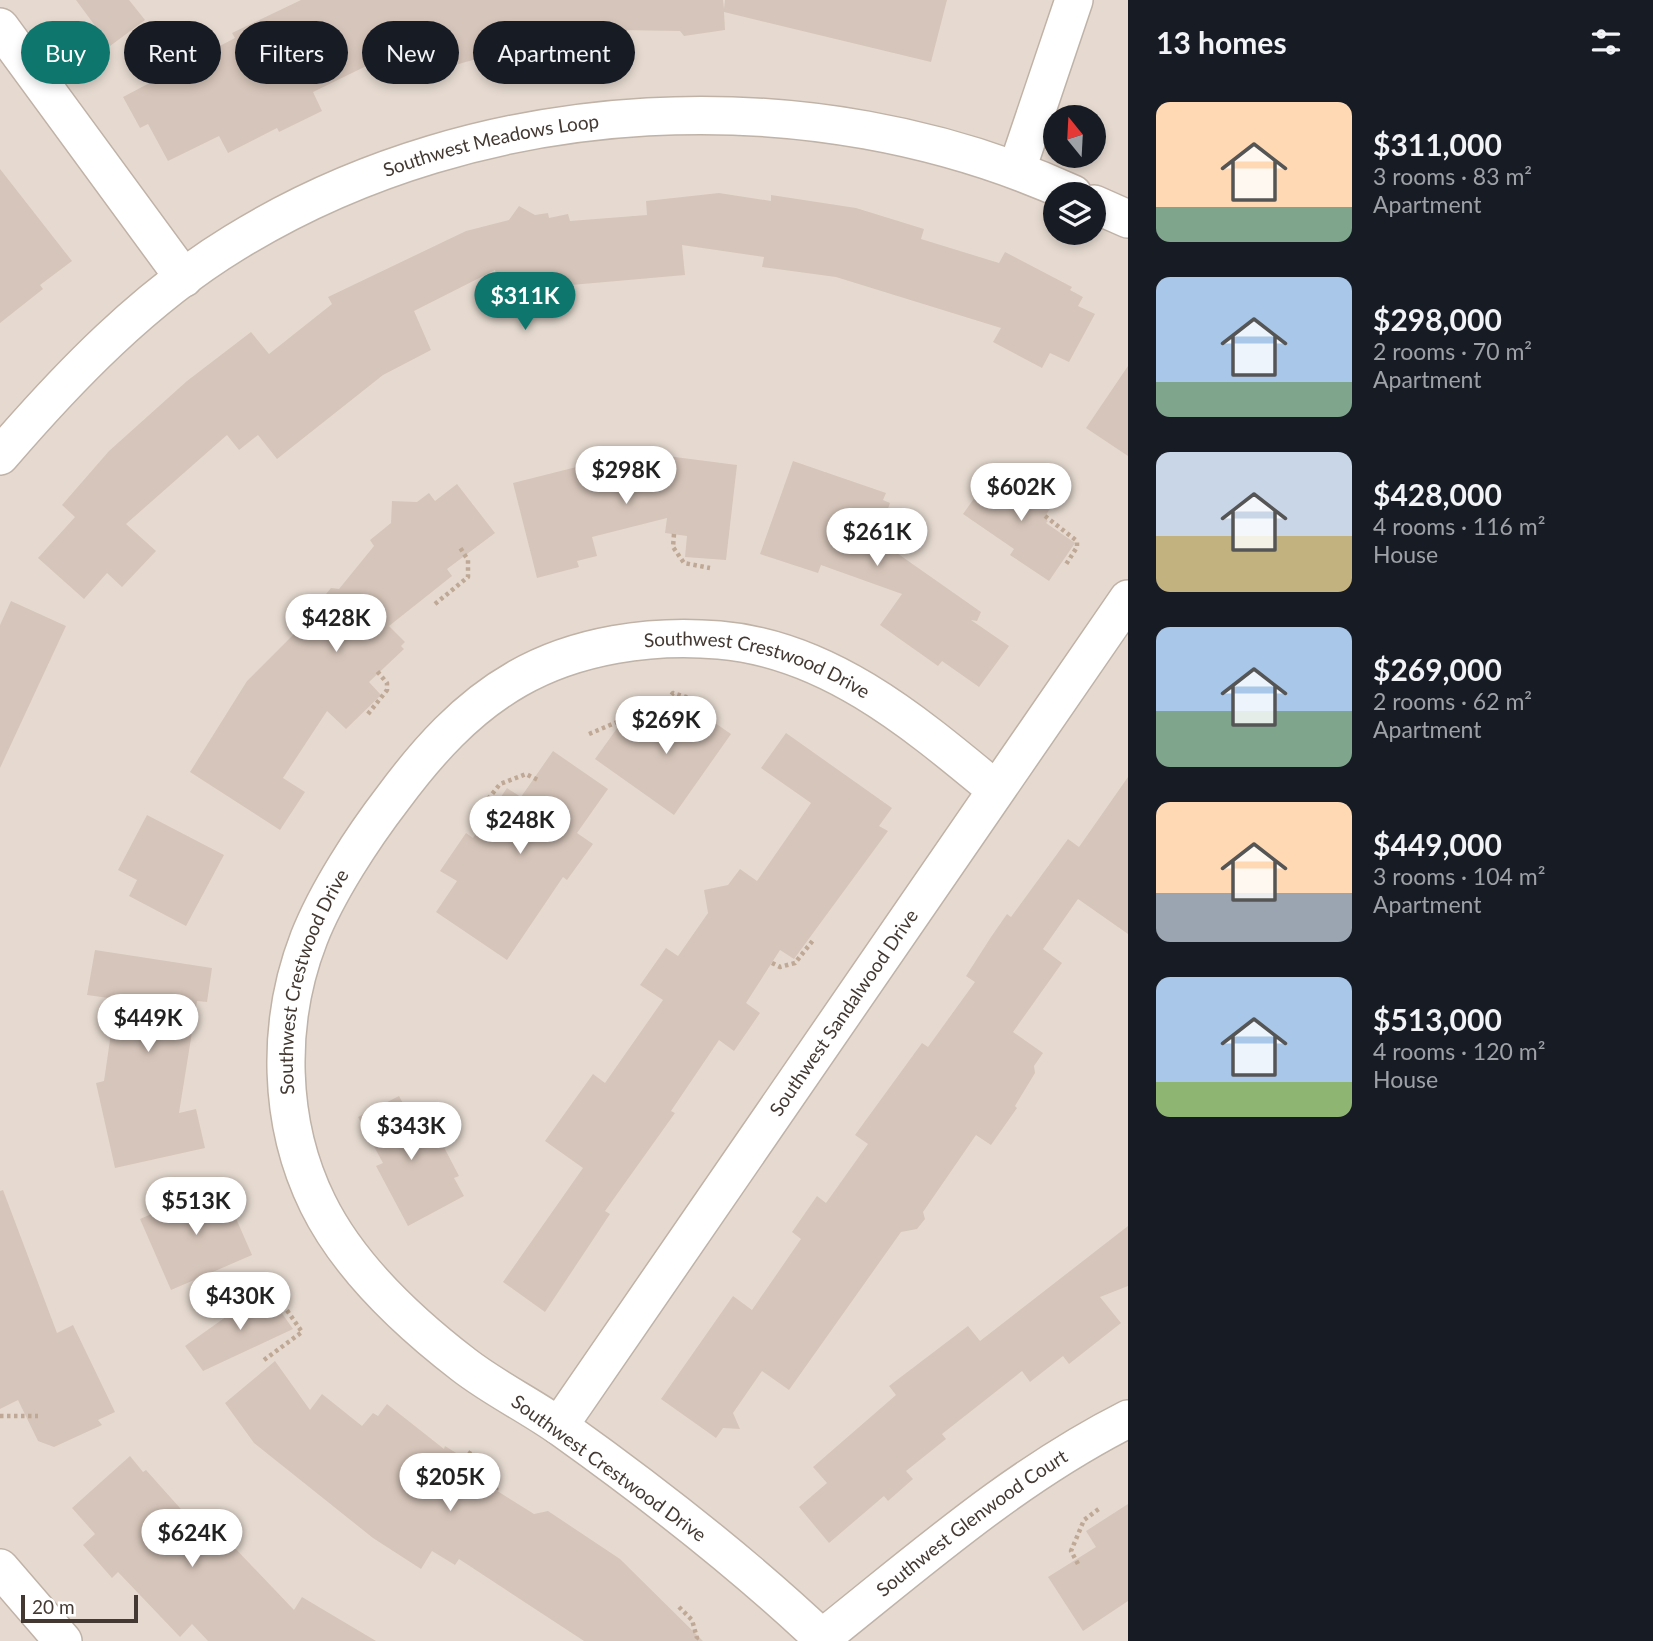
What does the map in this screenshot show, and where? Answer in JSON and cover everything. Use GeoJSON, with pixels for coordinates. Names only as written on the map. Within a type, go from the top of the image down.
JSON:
{"type":"FeatureCollection","features":[{"type":"Feature","properties":{"kind":"street"},"geometry":{"type":"LineString","coordinates":[[1017,169],[1074,0]]}},
{"type":"Feature","properties":{"kind":"street"},"geometry":{"type":"LineString","coordinates":[[0,26],[184,278]]}},
{"type":"Feature","properties":{"kind":"street","name":"Southwest Meadows Loop"},"geometry":{"type":"LineString","coordinates":[[0,456],[71,378],[125,327],[184,278],[234,243],[275,221],[385,171],[463,147],[583,122],[715,116],[783,119],[853,127],[922,141],[1017,169],[1046,182]]}},
{"type":"Feature","properties":{"kind":"street"},"geometry":{"type":"LineString","coordinates":[[1106,209],[1128,219]]}},
{"type":"Feature","properties":{"kind":"street","name":"Southwest Sandalwood Drive"},"geometry":{"type":"LineString","coordinates":[[559,1426],[1128,599]]}},
{"type":"Feature","properties":{"kind":"street","name":"Southwest Crestwood Drive"},"geometry":{"type":"LineString","coordinates":[[823,1639],[670,1508],[559,1426],[466,1366],[400,1309],[339,1242],[316,1200],[298,1155],[288,1107],[286,1060],[289,1015],[310,934],[367,832],[437,743],[491,696],[520,677],[551,663],[619,643],[652,639],[723,640],[760,646],[831,671],[927,732],[995,789]]}},
{"type":"Feature","properties":{"kind":"street","name":"Southwest Glenwood Court"},"geometry":{"type":"LineString","coordinates":[[823,1639],[999,1497],[1086,1441],[1128,1419]]}},
{"type":"Feature","properties":{"kind":"street"},"geometry":{"type":"LineString","coordinates":[[0,1568],[63,1641]]}},
{"type":"Feature","properties":{"kind":"path"},"geometry":{"type":"LineString","coordinates":[[1045,516],[1077,541],[1077,547],[1065,566]]}},
{"type":"Feature","properties":{"kind":"path"},"geometry":{"type":"LineString","coordinates":[[674,534],[673,547],[684,563],[710,568]]}},
{"type":"Feature","properties":{"kind":"path"},"geometry":{"type":"LineString","coordinates":[[435,604],[468,577],[468,560],[459,546]]}},
{"type":"Feature","properties":{"kind":"path"},"geometry":{"type":"LineString","coordinates":[[368,714],[387,690],[387,683],[377,671]]}},
{"type":"Feature","properties":{"kind":"path"},"geometry":{"type":"LineString","coordinates":[[589,734],[629,717],[651,720],[673,693],[686,697],[687,708]]}},
{"type":"Feature","properties":{"kind":"path"},"geometry":{"type":"LineString","coordinates":[[488,799],[511,777],[526,774],[540,781]]}},
{"type":"Feature","properties":{"kind":"path"},"geometry":{"type":"LineString","coordinates":[[772,963],[780,967],[795,963],[814,939]]}},
{"type":"Feature","properties":{"kind":"path"},"geometry":{"type":"LineString","coordinates":[[264,1360],[302,1332],[284,1306]]}},
{"type":"Feature","properties":{"kind":"path"},"geometry":{"type":"LineString","coordinates":[[0,1416],[38,1416]]}},
{"type":"Feature","properties":{"kind":"path"},"geometry":{"type":"LineString","coordinates":[[468,1452],[491,1468],[498,1482],[496,1490]]}},
{"type":"Feature","properties":{"kind":"path"},"geometry":{"type":"LineString","coordinates":[[1078,1564],[1071,1551],[1084,1520],[1100,1508]]}},
{"type":"Feature","properties":{"kind":"path"},"geometry":{"type":"LineString","coordinates":[[679,1606],[692,1620],[697,1638],[694,1641]]}},
{"type":"Feature","properties":{"kind":"shaded area"},"geometry":{"type":"Polygon","coordinates":[[[0,0],[1128,0],[1128,1641],[0,1641],[0,0]]]}},
{"type":"Feature","properties":{"kind":"building"},"geometry":{"type":"Polygon","coordinates":[[[76,0],[129,0],[145,20],[124,21],[124,36],[110,46],[110,21],[92,21],[76,0]]]}},
{"type":"Feature","properties":{"kind":"building"},"geometry":{"type":"Polygon","coordinates":[[[301,0],[723,0],[724,9],[725,0],[947,0],[931,62],[724,12],[725,30],[684,36],[680,31],[635,30],[635,21],[473,21],[473,60],[459,64],[459,21],[362,21],[362,68],[348,75],[348,21],[257,21],[301,0]]]}},
{"type":"Feature","properties":{"kind":"building"},"geometry":{"type":"Polygon","coordinates":[[[235,38],[235,84],[329,84],[313,92],[322,111],[279,132],[277,128],[228,153],[219,136],[168,161],[148,124],[140,128],[123,97],[148,84],[221,84],[221,45],[235,38]]]}},
{"type":"Feature","properties":{"kind":"building"},"geometry":{"type":"Polygon","coordinates":[[[0,169],[72,261],[40,285],[43,289],[0,323],[0,169]]]}},
{"type":"Feature","properties":{"kind":"building"},"geometry":{"type":"Polygon","coordinates":[[[719,193],[771,201],[771,195],[856,208],[924,229],[921,239],[999,263],[1005,252],[1072,287],[1070,290],[1083,297],[1078,306],[1095,314],[1069,362],[1050,353],[1042,368],[993,342],[1001,328],[836,277],[762,267],[764,257],[682,245],[685,275],[560,286],[563,298],[506,313],[495,270],[414,311],[431,350],[383,375],[277,459],[258,435],[239,450],[227,435],[126,524],[156,551],[122,587],[107,573],[84,599],[38,558],[75,517],[62,505],[109,451],[187,381],[251,332],[269,354],[332,304],[328,297],[466,231],[509,220],[519,206],[535,215],[548,213],[549,218],[568,214],[570,221],[647,215],[646,201],[719,193]]]}},
{"type":"Feature","properties":{"kind":"building"},"geometry":{"type":"Polygon","coordinates":[[[1128,366],[1128,456],[1086,428],[1128,366]]]}},
{"type":"Feature","properties":{"kind":"building"},"geometry":{"type":"Polygon","coordinates":[[[636,452],[737,465],[726,560],[685,557],[687,536],[665,533],[667,518],[592,537],[597,556],[577,561],[579,567],[537,578],[513,483],[636,452]]]}},
{"type":"Feature","properties":{"kind":"building"},"geometry":{"type":"Polygon","coordinates":[[[793,461],[886,493],[883,500],[890,503],[878,536],[885,539],[884,544],[981,612],[977,621],[971,620],[1009,646],[979,687],[942,661],[938,666],[880,625],[902,594],[821,565],[818,573],[760,554],[793,461]]]}},
{"type":"Feature","properties":{"kind":"building"},"geometry":{"type":"Polygon","coordinates":[[[1001,469],[1055,501],[1044,518],[1048,521],[1046,523],[1075,543],[1049,581],[1010,555],[1014,549],[963,514],[988,479],[993,482],[1001,469]]]}},
{"type":"Feature","properties":{"kind":"building"},"geometry":{"type":"Polygon","coordinates":[[[457,484],[495,533],[447,569],[452,576],[389,626],[405,642],[401,646],[404,649],[369,682],[381,695],[346,729],[327,711],[283,778],[305,792],[280,830],[190,772],[247,681],[309,619],[307,617],[331,588],[339,589],[374,546],[370,540],[391,523],[392,501],[417,502],[429,493],[435,501],[457,484]]]}},
{"type":"Feature","properties":{"kind":"building"},"geometry":{"type":"Polygon","coordinates":[[[11,601],[66,626],[0,768],[0,625],[11,601]]]}},
{"type":"Feature","properties":{"kind":"building"},"geometry":{"type":"Polygon","coordinates":[[[678,701],[731,734],[674,815],[595,759],[618,727],[637,740],[649,723],[658,729],[678,701]]]}},
{"type":"Feature","properties":{"kind":"building"},"geometry":{"type":"Polygon","coordinates":[[[786,733],[892,808],[879,826],[888,831],[794,959],[780,950],[746,1003],[760,1013],[734,1051],[719,1040],[671,1111],[675,1113],[605,1211],[610,1214],[545,1312],[503,1282],[583,1168],[545,1141],[593,1074],[605,1083],[663,1000],[640,985],[666,948],[678,956],[708,913],[704,890],[728,885],[740,869],[757,881],[811,803],[761,768],[786,733]]]}},
{"type":"Feature","properties":{"kind":"building"},"geometry":{"type":"Polygon","coordinates":[[[553,751],[608,789],[577,833],[593,844],[567,880],[563,877],[507,960],[436,912],[457,881],[440,871],[466,833],[473,838],[507,788],[521,797],[553,751]]]}},
{"type":"Feature","properties":{"kind":"building"},"geometry":{"type":"Polygon","coordinates":[[[1128,777],[1128,934],[1078,899],[1043,949],[1062,963],[1013,1032],[1043,1053],[1034,1066],[1035,1073],[1015,1106],[1017,1108],[991,1145],[976,1135],[923,1212],[925,1219],[917,1229],[901,1232],[789,1390],[762,1371],[733,1413],[740,1429],[723,1428],[716,1438],[661,1399],[733,1296],[752,1310],[801,1239],[792,1232],[817,1196],[826,1203],[868,1144],[855,1135],[922,1043],[928,1047],[975,982],[966,976],[1007,914],[1011,917],[1068,839],[1079,847],[1128,777]]]}},
{"type":"Feature","properties":{"kind":"building"},"geometry":{"type":"Polygon","coordinates":[[[147,815],[224,855],[186,926],[129,896],[137,880],[118,870],[147,815]]]}},
{"type":"Feature","properties":{"kind":"building"},"geometry":{"type":"Polygon","coordinates":[[[95,950],[212,968],[207,1002],[197,1001],[179,1113],[196,1109],[205,1148],[115,1168],[96,1083],[104,1081],[116,999],[87,995],[95,950]]]}},
{"type":"Feature","properties":{"kind":"building"},"geometry":{"type":"Polygon","coordinates":[[[399,1096],[422,1139],[436,1132],[459,1176],[454,1178],[464,1196],[408,1226],[376,1166],[383,1163],[358,1117],[399,1096]]]}},
{"type":"Feature","properties":{"kind":"building"},"geometry":{"type":"Polygon","coordinates":[[[221,1184],[252,1255],[171,1290],[140,1219],[221,1184]]]}},
{"type":"Feature","properties":{"kind":"building"},"geometry":{"type":"Polygon","coordinates":[[[3,1190],[57,1333],[73,1325],[115,1412],[98,1420],[102,1425],[54,1447],[38,1441],[18,1400],[0,1409],[0,1191],[3,1190]]]}},
{"type":"Feature","properties":{"kind":"building"},"geometry":{"type":"Polygon","coordinates":[[[1128,1226],[1128,1286],[1100,1297],[1121,1323],[1069,1364],[1063,1356],[1030,1382],[1022,1371],[942,1434],[946,1439],[906,1471],[913,1479],[888,1501],[884,1496],[829,1543],[799,1507],[827,1483],[813,1467],[896,1395],[889,1386],[968,1326],[980,1341],[1128,1226]]]}},
{"type":"Feature","properties":{"kind":"building"},"geometry":{"type":"Polygon","coordinates":[[[265,1289],[293,1329],[203,1371],[185,1346],[265,1289]]]}},
{"type":"Feature","properties":{"kind":"building"},"geometry":{"type":"Polygon","coordinates":[[[275,1361],[310,1410],[322,1394],[362,1426],[373,1413],[378,1416],[387,1404],[444,1449],[445,1446],[485,1471],[480,1480],[534,1514],[548,1511],[620,1559],[703,1641],[584,1641],[459,1559],[455,1565],[432,1551],[421,1569],[373,1538],[254,1443],[225,1403],[275,1361]]]}},
{"type":"Feature","properties":{"kind":"building"},"geometry":{"type":"Polygon","coordinates":[[[130,1456],[143,1472],[146,1470],[221,1554],[231,1544],[294,1610],[302,1597],[376,1641],[208,1641],[192,1624],[180,1637],[118,1572],[112,1578],[83,1545],[95,1534],[72,1508],[130,1456]]]}},
{"type":"Feature","properties":{"kind":"building"},"geometry":{"type":"Polygon","coordinates":[[[1128,1504],[1128,1601],[1083,1631],[1048,1577],[1096,1547],[1086,1531],[1128,1504]]]}}]}
